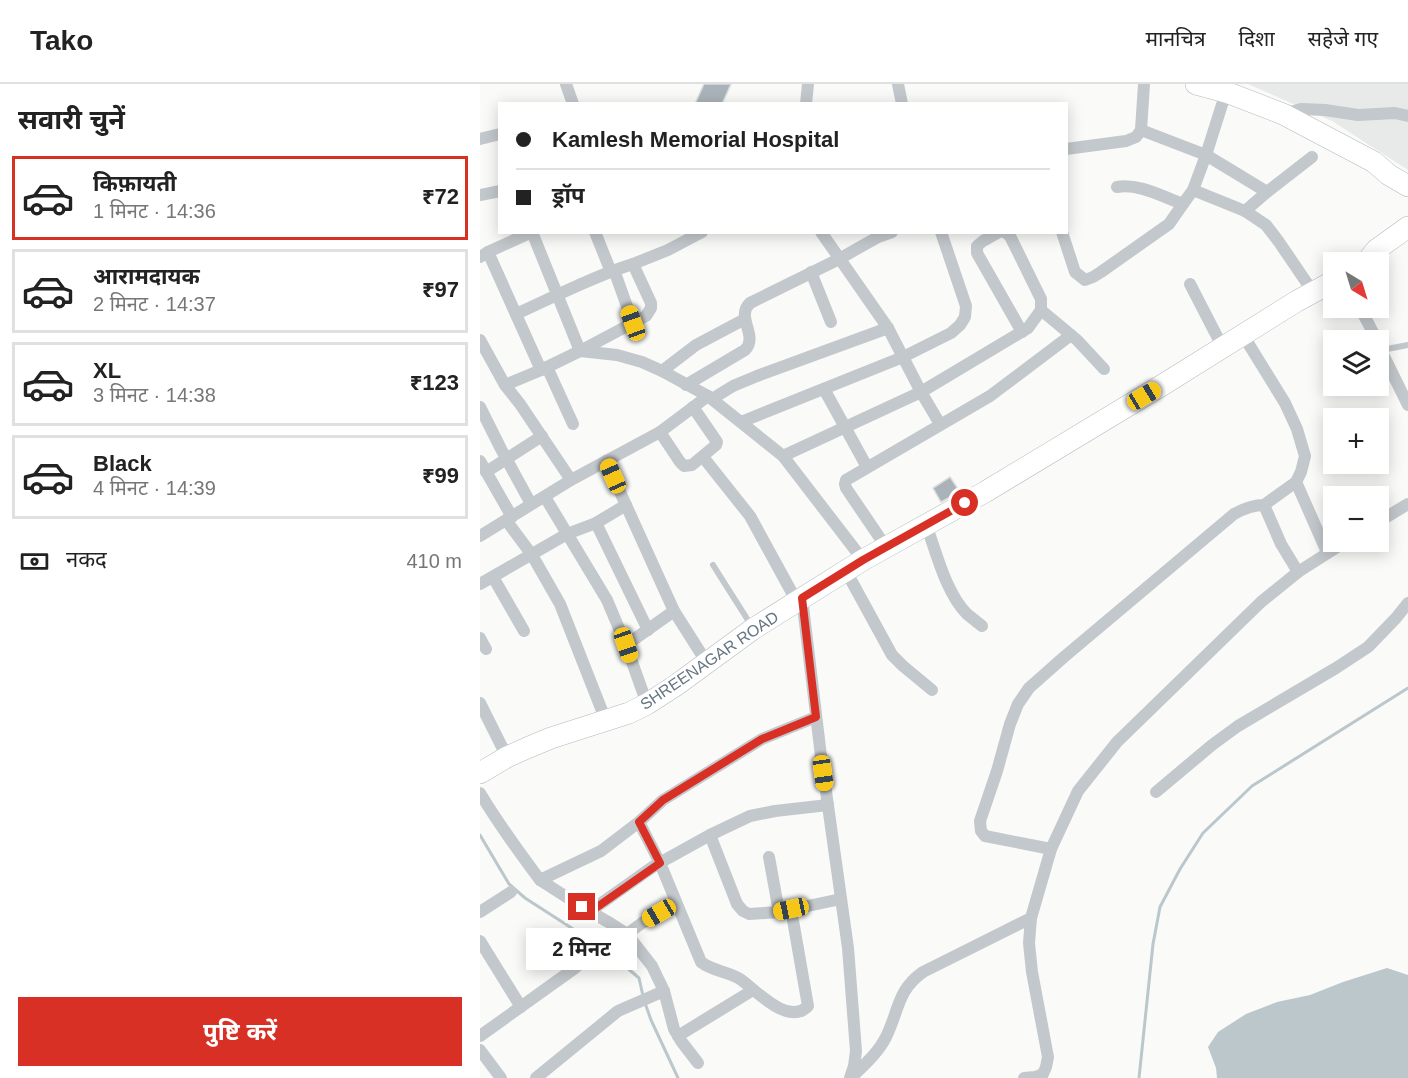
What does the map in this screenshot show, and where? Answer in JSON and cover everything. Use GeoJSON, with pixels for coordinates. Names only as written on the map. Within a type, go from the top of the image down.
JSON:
{"type":"FeatureCollection","features":[{"type":"Feature","properties":{"kind":"highway"},"geometry":{"type":"LineString","coordinates":[[1196,84],[1235,93],[1283,114],[1374,162],[1407,186]]}},
{"type":"Feature","properties":{"kind":"highway"},"geometry":{"type":"LineString","coordinates":[[1387,252],[1408,229]]}},
{"type":"Feature","properties":{"kind":"highway","name":"SHREENAGAR ROAD"},"geometry":{"type":"LineString","coordinates":[[480,773],[507,757],[551,738],[629,713],[647,704],[753,629],[854,566],[985,492],[1323,286]]}},
{"type":"Feature","properties":{"kind":"street"},"geometry":{"type":"LineString","coordinates":[[566,84],[572,102]]}},
{"type":"Feature","properties":{"kind":"street"},"geometry":{"type":"LineString","coordinates":[[806,102],[808,84]]}},
{"type":"Feature","properties":{"kind":"street"},"geometry":{"type":"LineString","coordinates":[[898,84],[902,102]]}},
{"type":"Feature","properties":{"kind":"street"},"geometry":{"type":"LineString","coordinates":[[1068,149],[1132,140],[1141,130],[1144,84]]}},
{"type":"Feature","properties":{"kind":"street"},"geometry":{"type":"LineString","coordinates":[[1063,234],[1075,272],[1085,280],[1101,272],[1168,224],[1193,190],[1206,155],[1235,93]]}},
{"type":"Feature","properties":{"kind":"street"},"geometry":{"type":"LineString","coordinates":[[1283,114],[1301,109],[1358,115],[1395,113],[1408,116]]}},
{"type":"Feature","properties":{"kind":"street"},"geometry":{"type":"LineString","coordinates":[[1141,130],[1206,155],[1267,192]]}},
{"type":"Feature","properties":{"kind":"street"},"geometry":{"type":"LineString","coordinates":[[480,139],[498,135]]}},
{"type":"Feature","properties":{"kind":"street"},"geometry":{"type":"LineString","coordinates":[[1245,211],[1312,157]]}},
{"type":"Feature","properties":{"kind":"street"},"geometry":{"type":"LineString","coordinates":[[1117,187],[1135,186],[1183,204]]}},
{"type":"Feature","properties":{"kind":"street"},"geometry":{"type":"LineString","coordinates":[[1193,190],[1245,211],[1266,225],[1280,242],[1305,297]]}},
{"type":"Feature","properties":{"kind":"street"},"geometry":{"type":"LineString","coordinates":[[480,195],[498,191]]}},
{"type":"Feature","properties":{"kind":"street"},"geometry":{"type":"LineString","coordinates":[[528,234],[484,255],[573,424]]}},
{"type":"Feature","properties":{"kind":"street"},"geometry":{"type":"LineString","coordinates":[[533,234],[580,351]]}},
{"type":"Feature","properties":{"kind":"street"},"geometry":{"type":"LineString","coordinates":[[596,234],[633,323]]}},
{"type":"Feature","properties":{"kind":"street"},"geometry":{"type":"LineString","coordinates":[[516,314],[613,271],[668,250],[698,234]]}},
{"type":"Feature","properties":{"kind":"street"},"geometry":{"type":"LineString","coordinates":[[822,234],[888,328],[940,424]]}},
{"type":"Feature","properties":{"kind":"street"},"geometry":{"type":"LineString","coordinates":[[741,422],[903,357],[951,333],[960,325],[965,317],[966,306],[942,234]]}},
{"type":"Feature","properties":{"kind":"street"},"geometry":{"type":"LineString","coordinates":[[996,234],[977,246],[977,253],[1022,332]]}},
{"type":"Feature","properties":{"kind":"street"},"geometry":{"type":"LineString","coordinates":[[783,456],[921,392],[1028,328],[1041,310],[1041,299],[1008,234]]}},
{"type":"Feature","properties":{"kind":"street"},"geometry":{"type":"LineString","coordinates":[[686,385],[749,346],[745,319],[746,307],[750,303],[839,259],[878,235]]}},
{"type":"Feature","properties":{"kind":"street"},"geometry":{"type":"LineString","coordinates":[[505,385],[544,369],[646,316],[651,303],[633,264]]}},
{"type":"Feature","properties":{"kind":"street"},"geometry":{"type":"LineString","coordinates":[[811,272],[831,322]]}},
{"type":"Feature","properties":{"kind":"street"},"geometry":{"type":"LineString","coordinates":[[1190,284],[1223,348]]}},
{"type":"Feature","properties":{"kind":"street"},"geometry":{"type":"LineString","coordinates":[[1041,310],[1087,349],[1104,369]]}},
{"type":"Feature","properties":{"kind":"street"},"geometry":{"type":"LineString","coordinates":[[662,371],[696,345],[745,319]]}},
{"type":"Feature","properties":{"kind":"street"},"geometry":{"type":"LineString","coordinates":[[480,536],[571,480],[660,432],[693,407],[733,386],[888,328]]}},
{"type":"Feature","properties":{"kind":"street"},"geometry":{"type":"LineString","coordinates":[[886,547],[846,488],[846,480],[990,396],[1071,335]]}},
{"type":"Feature","properties":{"kind":"street"},"geometry":{"type":"LineString","coordinates":[[1051,849],[985,836],[981,831],[980,821],[1018,704],[1029,688],[1064,657],[1234,514],[1243,509],[1264,505],[1296,482],[1301,472],[1305,456],[1297,429],[1285,403],[1243,335]]}},
{"type":"Feature","properties":{"kind":"street"},"geometry":{"type":"LineString","coordinates":[[480,340],[505,385],[571,480]]}},
{"type":"Feature","properties":{"kind":"street"},"geometry":{"type":"LineString","coordinates":[[580,351],[617,355],[662,371],[710,398],[783,456],[854,566],[892,655],[932,690]]}},
{"type":"Feature","properties":{"kind":"street"},"geometry":{"type":"LineString","coordinates":[[1389,366],[1408,405]]}},
{"type":"Feature","properties":{"kind":"street"},"geometry":{"type":"LineString","coordinates":[[824,389],[867,466]]}},
{"type":"Feature","properties":{"kind":"street"},"geometry":{"type":"LineString","coordinates":[[480,407],[531,504]]}},
{"type":"Feature","properties":{"kind":"street"},"geometry":{"type":"LineString","coordinates":[[660,432],[684,466],[688,467],[703,457],[717,442],[693,407]]}},
{"type":"Feature","properties":{"kind":"street"},"geometry":{"type":"LineString","coordinates":[[542,436],[507,459],[483,466],[509,518],[560,604],[606,721]]}},
{"type":"Feature","properties":{"kind":"street"},"geometry":{"type":"LineString","coordinates":[[703,457],[750,516],[799,600],[848,948],[856,1051],[850,1078]]}},
{"type":"Feature","properties":{"kind":"street"},"geometry":{"type":"LineString","coordinates":[[606,461],[674,611],[707,663]]}},
{"type":"Feature","properties":{"kind":"street"},"geometry":{"type":"LineString","coordinates":[[1296,482],[1323,541]]}},
{"type":"Feature","properties":{"kind":"street"},"geometry":{"type":"LineString","coordinates":[[545,497],[607,600],[647,704]]}},
{"type":"Feature","properties":{"kind":"street"},"geometry":{"type":"LineString","coordinates":[[1389,515],[1408,504]]}},
{"type":"Feature","properties":{"kind":"street"},"geometry":{"type":"LineString","coordinates":[[480,584],[567,534],[596,522],[626,505]]}},
{"type":"Feature","properties":{"kind":"street"},"geometry":{"type":"LineString","coordinates":[[1264,505],[1281,544],[1298,572]]}},
{"type":"Feature","properties":{"kind":"street"},"geometry":{"type":"LineString","coordinates":[[596,522],[648,630]]}},
{"type":"Feature","properties":{"kind":"street"},"geometry":{"type":"LineString","coordinates":[[926,524],[946,583],[967,614],[982,626]]}},
{"type":"Feature","properties":{"kind":"street"},"geometry":{"type":"LineString","coordinates":[[1024,1078],[1043,1074],[1048,1056],[1032,972],[1029,943],[1031,918],[1051,849],[1078,791],[1117,742],[1261,602],[1298,572],[1328,552]]}},
{"type":"Feature","properties":{"kind":"street"},"geometry":{"type":"LineString","coordinates":[[493,577],[524,631]]}},
{"type":"Feature","properties":{"kind":"street"},"geometry":{"type":"LineString","coordinates":[[1156,792],[1238,726],[1368,647],[1408,603]]}},
{"type":"Feature","properties":{"kind":"street"},"geometry":{"type":"LineString","coordinates":[[626,645],[674,611]]}},
{"type":"Feature","properties":{"kind":"street"},"geometry":{"type":"LineString","coordinates":[[480,703],[507,757]]}},
{"type":"Feature","properties":{"kind":"street"},"geometry":{"type":"LineString","coordinates":[[540,880],[601,850],[639,822],[663,800],[762,739],[816,717]]}},
{"type":"Feature","properties":{"kind":"street"},"geometry":{"type":"LineString","coordinates":[[480,793],[540,880],[623,936],[652,966],[664,992],[674,1029],[698,1063]]}},
{"type":"Feature","properties":{"kind":"street"},"geometry":{"type":"LineString","coordinates":[[590,912],[660,863],[750,816],[828,806]]}},
{"type":"Feature","properties":{"kind":"street"},"geometry":{"type":"LineString","coordinates":[[639,822],[660,863],[701,962],[708,968],[730,974],[741,980],[783,1010],[790,1012],[803,1010],[808,1006],[785,910],[769,857]]}},
{"type":"Feature","properties":{"kind":"street"},"geometry":{"type":"LineString","coordinates":[[710,835],[737,904],[749,914],[785,910],[841,899]]}},
{"type":"Feature","properties":{"kind":"street"},"geometry":{"type":"LineString","coordinates":[[480,912],[511,892]]}},
{"type":"Feature","properties":{"kind":"street"},"geometry":{"type":"LineString","coordinates":[[480,1036],[594,951],[676,903]]}},
{"type":"Feature","properties":{"kind":"street"},"geometry":{"type":"LineString","coordinates":[[850,1078],[869,1061],[885,1039],[905,989],[913,979],[1031,918]]}},
{"type":"Feature","properties":{"kind":"street"},"geometry":{"type":"LineString","coordinates":[[480,941],[521,1007]]}},
{"type":"Feature","properties":{"kind":"street"},"geometry":{"type":"LineString","coordinates":[[678,1036],[753,990]]}},
{"type":"Feature","properties":{"kind":"street"},"geometry":{"type":"LineString","coordinates":[[536,1078],[618,1011],[664,992]]}},
{"type":"Feature","properties":{"kind":"street"},"geometry":{"type":"LineString","coordinates":[[480,1050],[501,1078]]}},
{"type":"Feature","properties":{"kind":"lane"},"geometry":{"type":"LineString","coordinates":[[1389,345],[1408,345]]}},
{"type":"Feature","properties":{"kind":"lane"},"geometry":{"type":"LineString","coordinates":[[714,565],[753,629]]}},
{"type":"Feature","properties":{"kind":"shaded area"},"geometry":{"type":"Polygon","coordinates":[[[1248,84],[1408,84],[1408,170],[1332,121],[1248,84]]]}},
{"type":"Feature","properties":{"kind":"shaded area"},"geometry":{"type":"Polygon","coordinates":[[[1387,968],[1408,975],[1408,1078],[1217,1078],[1216,1068],[1208,1047],[1218,1032],[1246,1014],[1277,1002],[1310,995],[1387,968]]]}},
{"type":"Feature","properties":{"kind":"building"},"geometry":{"type":"Polygon","coordinates":[[[704,84],[731,84],[723,102],[696,102],[704,84]]]}},
{"type":"Feature","properties":{"kind":"building"},"geometry":{"type":"Polygon","coordinates":[[[950,477],[960,492],[941,502],[933,488],[950,477]]]}},
{"type":"Feature","properties":{"kind":"waterway"},"geometry":{"type":"LineString","coordinates":[[1139,1078],[1153,944],[1160,907],[1203,833],[1252,786],[1408,688]]}},
{"type":"Feature","properties":{"kind":"waterway"},"geometry":{"type":"LineString","coordinates":[[480,835],[509,884],[525,898],[598,945]]}},
{"type":"Feature","properties":{"kind":"waterway"},"geometry":{"type":"LineString","coordinates":[[606,950],[639,978],[643,996]]}},
{"type":"Feature","properties":{"kind":"waterway"},"geometry":{"type":"LineString","coordinates":[[645,1003],[678,1078]]}},
{"type":"Feature","properties":{"kind":"route"},"geometry":{"type":"LineString","coordinates":[[582,907],[590,912],[660,863],[639,822],[663,800],[762,739],[816,717],[802,598],[863,560],[965,503]]}}]}
